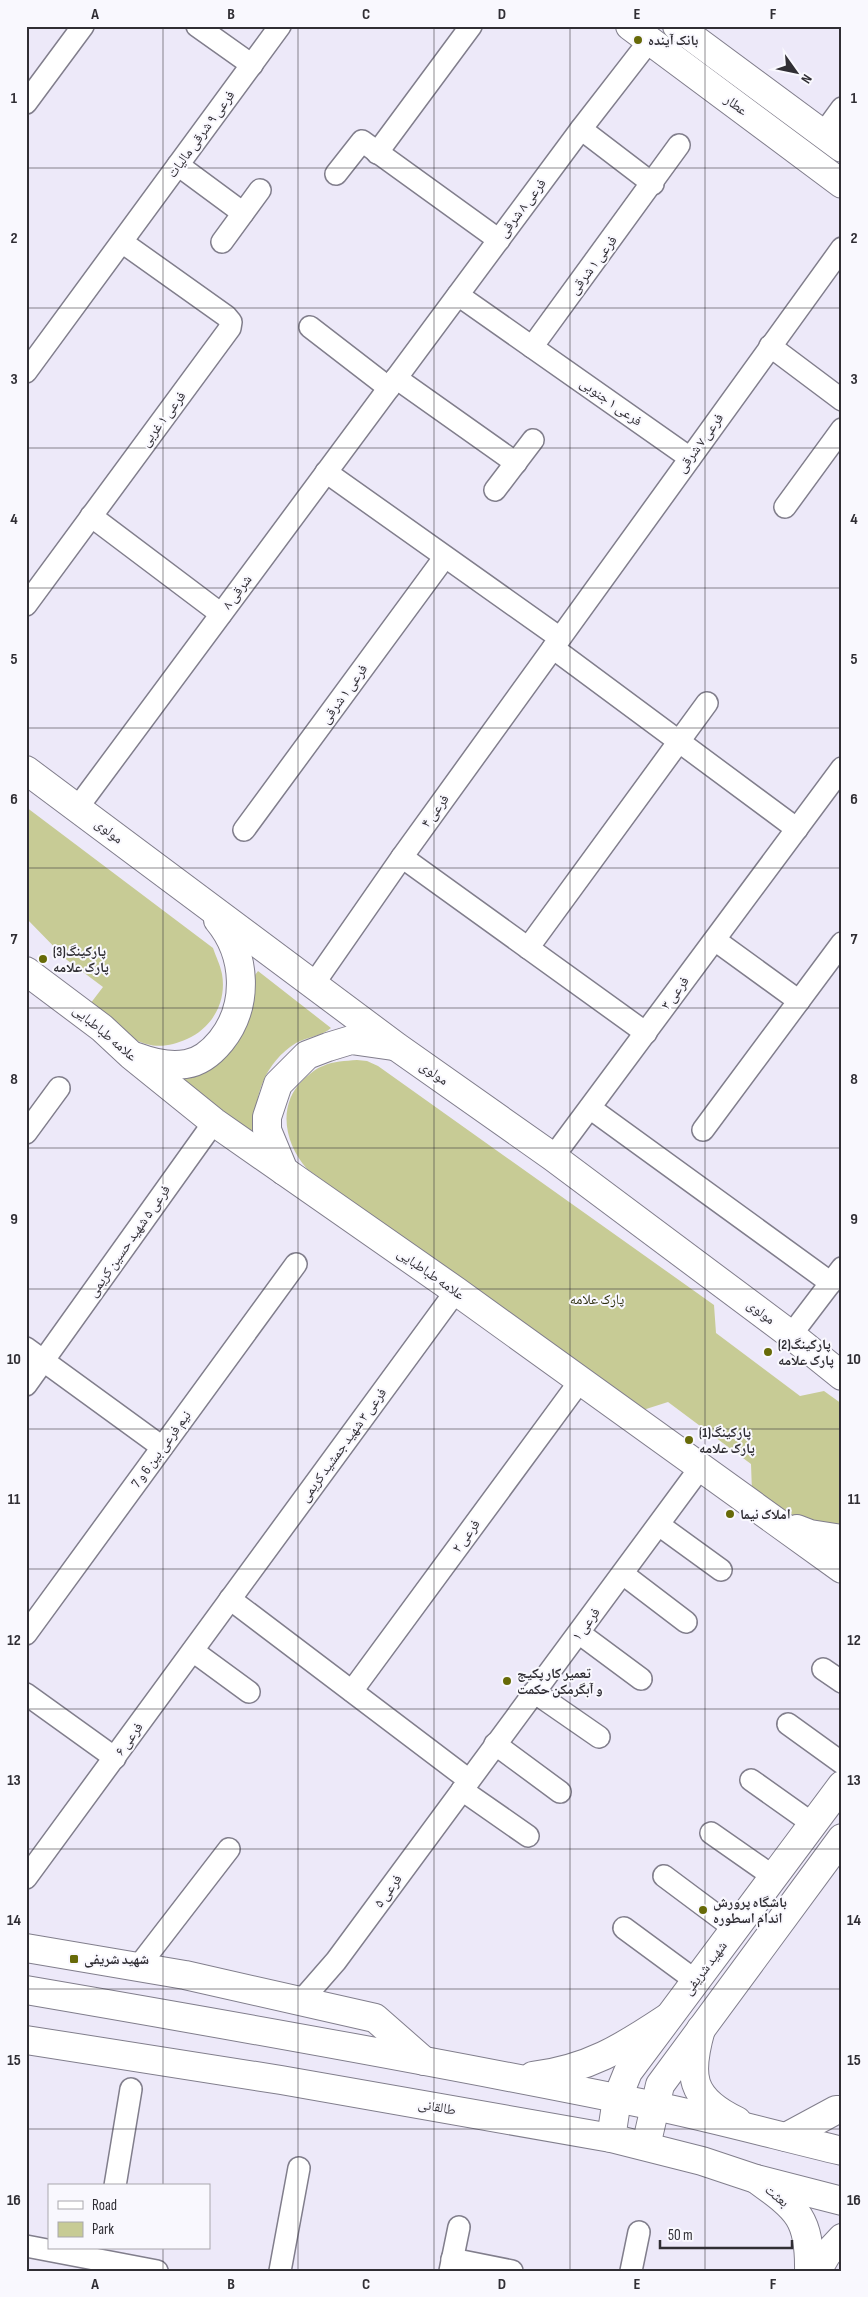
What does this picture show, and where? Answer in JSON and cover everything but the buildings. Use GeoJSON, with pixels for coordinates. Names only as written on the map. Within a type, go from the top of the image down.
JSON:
{"type":"FeatureCollection","features":[{"type":"Feature","properties":{"kind":"main road","name":"عطار"},"geometry":{"type":"LineString","coordinates":[[677,26],[832,141]]}},
{"type":"Feature","properties":{"kind":"main road","name":"عطار"},"geometry":{"type":"LineString","coordinates":[[640,33],[842,184]]}},
{"type":"Feature","properties":{"kind":"main road"},"geometry":{"type":"LineString","coordinates":[[752,117],[769,94]]}},
{"type":"Feature","properties":{"kind":"main road","name":"مولوی"},"geometry":{"type":"LineString","coordinates":[[26,770],[397,1047],[553,1158],[792,1335],[842,1376]]}},
{"type":"Feature","properties":{"kind":"main road"},"geometry":{"type":"LineString","coordinates":[[131,1055],[163,1065],[186,1064],[199,1060],[214,1050],[227,1034],[241,996],[238,958],[233,943],[223,926],[204,903]]}},
{"type":"Feature","properties":{"kind":"main road","name":"علامه طباطبایی"},"geometry":{"type":"LineString","coordinates":[[26,971],[102,1028],[131,1055],[214,1122],[456,1292],[842,1569]]}},
{"type":"Feature","properties":{"kind":"main road"},"geometry":{"type":"LineString","coordinates":[[284,1172],[267,1130],[267,1117],[278,1084],[292,1068],[308,1055],[351,1040],[397,1047]]}},
{"type":"Feature","properties":{"kind":"main road"},"geometry":{"type":"LineString","coordinates":[[772,1520],[810,1534],[842,1539]]}},
{"type":"Feature","properties":{"kind":"main road","name":"شهید شریفی"},"geometry":{"type":"LineString","coordinates":[[611,2138],[617,2100],[628,2072],[842,1785]]}},
{"type":"Feature","properties":{"kind":"main road"},"geometry":{"type":"LineString","coordinates":[[646,2146],[660,2085],[842,1838]]}},
{"type":"Feature","properties":{"kind":"main road"},"geometry":{"type":"LineString","coordinates":[[733,1932],[728,1945],[734,1955],[744,1959],[754,1956]]}},
{"type":"Feature","properties":{"kind":"main road"},"geometry":{"type":"LineString","coordinates":[[26,1948],[138,1967],[302,2000],[375,2018],[425,2062]]}},
{"type":"Feature","properties":{"kind":"main road"},"geometry":{"type":"LineString","coordinates":[[26,1990],[425,2062],[655,2106],[842,2151]]}},
{"type":"Feature","properties":{"kind":"main road"},"geometry":{"type":"LineString","coordinates":[[515,2079],[566,2071],[588,2064],[618,2049],[667,2018]]}},
{"type":"Feature","properties":{"kind":"main road"},"geometry":{"type":"LineString","coordinates":[[701,2029],[694,2052],[694,2080],[702,2094],[714,2107],[758,2131]]}},
{"type":"Feature","properties":{"kind":"main road","name":"طالقانی"},"geometry":{"type":"LineString","coordinates":[[26,2040],[281,2080],[611,2138],[702,2160],[756,2179],[842,2201]]}},
{"type":"Feature","properties":{"kind":"main road"},"geometry":{"type":"LineString","coordinates":[[786,2137],[836,2110],[842,2110]]}},
{"type":"Feature","properties":{"kind":"main road","name":"بعثت"},"geometry":{"type":"LineString","coordinates":[[756,2179],[784,2200],[802,2219],[809,2250],[809,2271]]}},
{"type":"Feature","properties":{"kind":"main road"},"geometry":{"type":"LineString","coordinates":[[817,2271],[826,2254],[842,2238]]}},
{"type":"Feature","properties":{"kind":"street"},"geometry":{"type":"LineString","coordinates":[[26,103],[83,26]]}},
{"type":"Feature","properties":{"kind":"street"},"geometry":{"type":"LineString","coordinates":[[197,26],[252,65]]}},
{"type":"Feature","properties":{"kind":"street","name":"فرعی ۹ شرقی مالیات"},"geometry":{"type":"LineString","coordinates":[[26,372],[280,26]]}},
{"type":"Feature","properties":{"kind":"street"},"geometry":{"type":"LineString","coordinates":[[378,153],[470,26]]}},
{"type":"Feature","properties":{"kind":"street","name":"فرعی ۸ شرقی"},"geometry":{"type":"LineString","coordinates":[[392,383],[581,130],[640,33]]}},
{"type":"Feature","properties":{"kind":"street"},"geometry":{"type":"LineString","coordinates":[[832,141],[842,108]]}},
{"type":"Feature","properties":{"kind":"street"},"geometry":{"type":"LineString","coordinates":[[581,130],[653,184],[680,145]]}},
{"type":"Feature","properties":{"kind":"street"},"geometry":{"type":"LineString","coordinates":[[336,174],[360,141],[499,240]]}},
{"type":"Feature","properties":{"kind":"street"},"geometry":{"type":"LineString","coordinates":[[178,165],[243,213]]}},
{"type":"Feature","properties":{"kind":"street","name":"فرعی ۱ شرقی"},"geometry":{"type":"LineString","coordinates":[[532,347],[653,184]]}},
{"type":"Feature","properties":{"kind":"street"},"geometry":{"type":"LineString","coordinates":[[222,242],[260,190]]}},
{"type":"Feature","properties":{"kind":"street","name":"فرعی ۱ غربی"},"geometry":{"type":"LineString","coordinates":[[91,516],[230,328],[231,322],[122,242]]}},
{"type":"Feature","properties":{"kind":"street","name":"فرعی ۷ شرقی"},"geometry":{"type":"LineString","coordinates":[[556,643],[842,248]]}},
{"type":"Feature","properties":{"kind":"street","name":"فرعی ۱ جنوبی"},"geometry":{"type":"LineString","coordinates":[[458,295],[690,458]]}},
{"type":"Feature","properties":{"kind":"street"},"geometry":{"type":"LineString","coordinates":[[310,327],[392,383],[516,463]]}},
{"type":"Feature","properties":{"kind":"street"},"geometry":{"type":"LineString","coordinates":[[770,346],[842,400]]}},
{"type":"Feature","properties":{"kind":"street","name":"۸ شرقی"},"geometry":{"type":"LineString","coordinates":[[78,807],[392,383]]}},
{"type":"Feature","properties":{"kind":"street"},"geometry":{"type":"LineString","coordinates":[[785,507],[842,429]]}},
{"type":"Feature","properties":{"kind":"street"},"geometry":{"type":"LineString","coordinates":[[495,490],[533,440]]}},
{"type":"Feature","properties":{"kind":"street"},"geometry":{"type":"LineString","coordinates":[[326,472],[444,558],[556,643],[678,742],[797,829]]}},
{"type":"Feature","properties":{"kind":"street"},"geometry":{"type":"LineString","coordinates":[[26,605],[91,516],[222,614]]}},
{"type":"Feature","properties":{"kind":"street","name":"فرعی ۱ شرقی"},"geometry":{"type":"LineString","coordinates":[[244,830],[444,558]]}},
{"type":"Feature","properties":{"kind":"street","name":"فرعی ۴"},"geometry":{"type":"LineString","coordinates":[[313,985],[402,857],[556,643]]}},
{"type":"Feature","properties":{"kind":"street"},"geometry":{"type":"LineString","coordinates":[[528,948],[707,702]]}},
{"type":"Feature","properties":{"kind":"street","name":"فرعی ۳"},"geometry":{"type":"LineString","coordinates":[[553,1158],[842,768]]}},
{"type":"Feature","properties":{"kind":"street"},"geometry":{"type":"LineString","coordinates":[[402,857],[646,1033]]}},
{"type":"Feature","properties":{"kind":"street"},"geometry":{"type":"LineString","coordinates":[[714,940],[799,1001]]}},
{"type":"Feature","properties":{"kind":"street"},"geometry":{"type":"LineString","coordinates":[[703,1130],[842,943]]}},
{"type":"Feature","properties":{"kind":"street"},"geometry":{"type":"LineString","coordinates":[[26,1132],[59,1088]]}},
{"type":"Feature","properties":{"kind":"street"},"geometry":{"type":"LineString","coordinates":[[590,1108],[836,1275],[792,1335]]}},
{"type":"Feature","properties":{"kind":"street","name":"فرعی ۵ شهید حسین کریمی"},"geometry":{"type":"LineString","coordinates":[[26,1385],[214,1122]]}},
{"type":"Feature","properties":{"kind":"street","name":"نیم فرعی بین 6 و 7"},"geometry":{"type":"LineString","coordinates":[[26,1634],[296,1264]]}},
{"type":"Feature","properties":{"kind":"street","name":"فرعی ۳ شهید جمشید کریمی"},"geometry":{"type":"LineString","coordinates":[[230,1599],[456,1292]]}},
{"type":"Feature","properties":{"kind":"street"},"geometry":{"type":"LineString","coordinates":[[26,1348],[162,1447]]}},
{"type":"Feature","properties":{"kind":"street","name":"فرعی ۲"},"geometry":{"type":"LineString","coordinates":[[352,1691],[580,1381]]}},
{"type":"Feature","properties":{"kind":"street","name":"فرعی ۱"},"geometry":{"type":"LineString","coordinates":[[466,1785],[700,1468]]}},
{"type":"Feature","properties":{"kind":"street"},"geometry":{"type":"LineString","coordinates":[[659,1524],[720,1570]]}},
{"type":"Feature","properties":{"kind":"street"},"geometry":{"type":"LineString","coordinates":[[623,1574],[686,1622]]}},
{"type":"Feature","properties":{"kind":"street"},"geometry":{"type":"LineString","coordinates":[[230,1599],[352,1691],[528,1836]]}},
{"type":"Feature","properties":{"kind":"street","name":"فرعی ۶"},"geometry":{"type":"LineString","coordinates":[[26,1878],[230,1599]]}},
{"type":"Feature","properties":{"kind":"street"},"geometry":{"type":"LineString","coordinates":[[579,1634],[641,1679]]}},
{"type":"Feature","properties":{"kind":"street"},"geometry":{"type":"LineString","coordinates":[[193,1651],[249,1692]]}},
{"type":"Feature","properties":{"kind":"street"},"geometry":{"type":"LineString","coordinates":[[823,1669],[842,1682]]}},
{"type":"Feature","properties":{"kind":"street"},"geometry":{"type":"LineString","coordinates":[[534,1692],[599,1738]]}},
{"type":"Feature","properties":{"kind":"street"},"geometry":{"type":"LineString","coordinates":[[26,1694],[115,1758]]}},
{"type":"Feature","properties":{"kind":"street"},"geometry":{"type":"LineString","coordinates":[[788,1724],[842,1763]]}},
{"type":"Feature","properties":{"kind":"street"},"geometry":{"type":"LineString","coordinates":[[495,1744],[560,1792]]}},
{"type":"Feature","properties":{"kind":"street"},"geometry":{"type":"LineString","coordinates":[[752,1780],[813,1824]]}},
{"type":"Feature","properties":{"kind":"street","name":"فرعی ۵"},"geometry":{"type":"LineString","coordinates":[[302,2000],[336,1961],[466,1785]]}},
{"type":"Feature","properties":{"kind":"street"},"geometry":{"type":"LineString","coordinates":[[711,1833],[774,1877]]}},
{"type":"Feature","properties":{"kind":"street"},"geometry":{"type":"LineString","coordinates":[[138,1967],[229,1849]]}},
{"type":"Feature","properties":{"kind":"street"},"geometry":{"type":"LineString","coordinates":[[664,1876],[733,1932]]}},
{"type":"Feature","properties":{"kind":"street"},"geometry":{"type":"LineString","coordinates":[[624,1928],[696,1981]]}},
{"type":"Feature","properties":{"kind":"street"},"geometry":{"type":"LineString","coordinates":[[115,2184],[131,2089]]}},
{"type":"Feature","properties":{"kind":"street"},"geometry":{"type":"LineString","coordinates":[[280,2271],[300,2168]]}},
{"type":"Feature","properties":{"kind":"street"},"geometry":{"type":"LineString","coordinates":[[459,2227],[451,2265],[512,2271]]}},
{"type":"Feature","properties":{"kind":"street"},"geometry":{"type":"LineString","coordinates":[[630,2271],[639,2232]]}},
{"type":"Feature","properties":{"kind":"street"},"geometry":{"type":"LineString","coordinates":[[26,2246],[157,2271]]}},
{"type":"Feature","properties":{"kind":"green space"},"geometry":{"type":"Polygon","coordinates":[[[26,807],[213,948],[222,974],[222,994],[216,1013],[204,1028],[177,1043],[162,1046],[151,1045],[123,1033],[87,1008],[103,987],[67,960],[26,918],[26,807]]]}},
{"type":"Feature","properties":{"kind":"green space"},"geometry":{"type":"Polygon","coordinates":[[[258,971],[331,1028],[296,1043],[285,1051],[268,1071],[259,1094],[256,1107],[255,1133],[252,1137],[176,1081],[258,971]]]}},
{"type":"Feature","properties":{"kind":"green space","name":"پارک علامه"},"geometry":{"type":"Polygon","coordinates":[[[367,1061],[378,1066],[714,1305],[716,1333],[800,1396],[824,1391],[842,1404],[842,1524],[794,1516],[752,1492],[751,1464],[668,1402],[643,1410],[307,1169],[293,1148],[287,1124],[287,1112],[295,1089],[318,1068],[335,1062],[367,1061]]]}},
{"type":"Feature","properties":{"kind":"place","name":"بانک آینده"},"geometry":{"type":"Point","coordinates":[638,40]}},
{"type":"Feature","properties":{"kind":"place","name":"پارکینگ(3) پارک علامه"},"geometry":{"type":"Point","coordinates":[43,959]}},
{"type":"Feature","properties":{"kind":"place","name":"پارکینگ(2) پارک علامه"},"geometry":{"type":"Point","coordinates":[768,1352]}},
{"type":"Feature","properties":{"kind":"place","name":"پارکینگ(1) پارک علامه"},"geometry":{"type":"Point","coordinates":[689,1440]}},
{"type":"Feature","properties":{"kind":"place","name":"املاک نیما"},"geometry":{"type":"Point","coordinates":[730,1514]}},
{"type":"Feature","properties":{"kind":"place","name":"تعمیر کار پکیج و آبگرمکن حکمت"},"geometry":{"type":"Point","coordinates":[507,1681]}},
{"type":"Feature","properties":{"kind":"place","name":"باشگاه پرورش اندام اسطوره"},"geometry":{"type":"Point","coordinates":[703,1910]}},
{"type":"Feature","properties":{"kind":"place","name":"شهید شریفی"},"geometry":{"type":"Point","coordinates":[74,1959]}}]}
